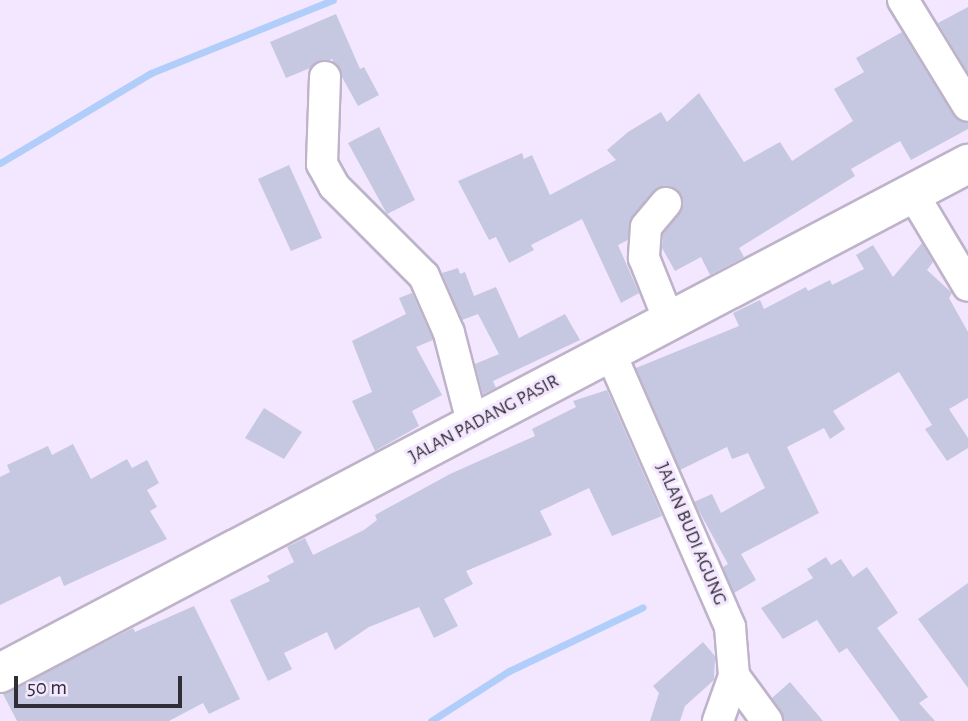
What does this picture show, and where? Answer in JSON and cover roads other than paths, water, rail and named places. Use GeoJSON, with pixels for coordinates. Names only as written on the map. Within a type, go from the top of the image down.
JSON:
{"type":"FeatureCollection","features":[{"type":"Feature","properties":{"kind":"highway","name":"JALAN PADANG PASIR"},"geometry":{"type":"LineString","coordinates":[[0,673],[968,164]]}},
{"type":"Feature","properties":{"kind":"street"},"geometry":{"type":"LineString","coordinates":[[903,0],[968,106]]}},
{"type":"Feature","properties":{"kind":"street"},"geometry":{"type":"LineString","coordinates":[[325,77],[322,164],[334,186],[424,276],[449,333],[473,426]]}},
{"type":"Feature","properties":{"kind":"street"},"geometry":{"type":"LineString","coordinates":[[913,194],[968,286]]}},
{"type":"Feature","properties":{"kind":"street"},"geometry":{"type":"LineString","coordinates":[[666,203],[646,228],[644,258],[670,323]]}},
{"type":"Feature","properties":{"kind":"street","name":"JALAN BUDI AGUNG"},"geometry":{"type":"LineString","coordinates":[[610,352],[730,627],[734,676],[719,721]]}},
{"type":"Feature","properties":{"kind":"street"},"geometry":{"type":"LineString","coordinates":[[734,676],[767,721]]}},
{"type":"Feature","properties":{"kind":"waterway"},"geometry":{"type":"LineString","coordinates":[[0,163],[151,73],[333,0]]}},
{"type":"Feature","properties":{"kind":"waterway"},"geometry":{"type":"LineString","coordinates":[[431,721],[509,671],[643,607]]}}]}
